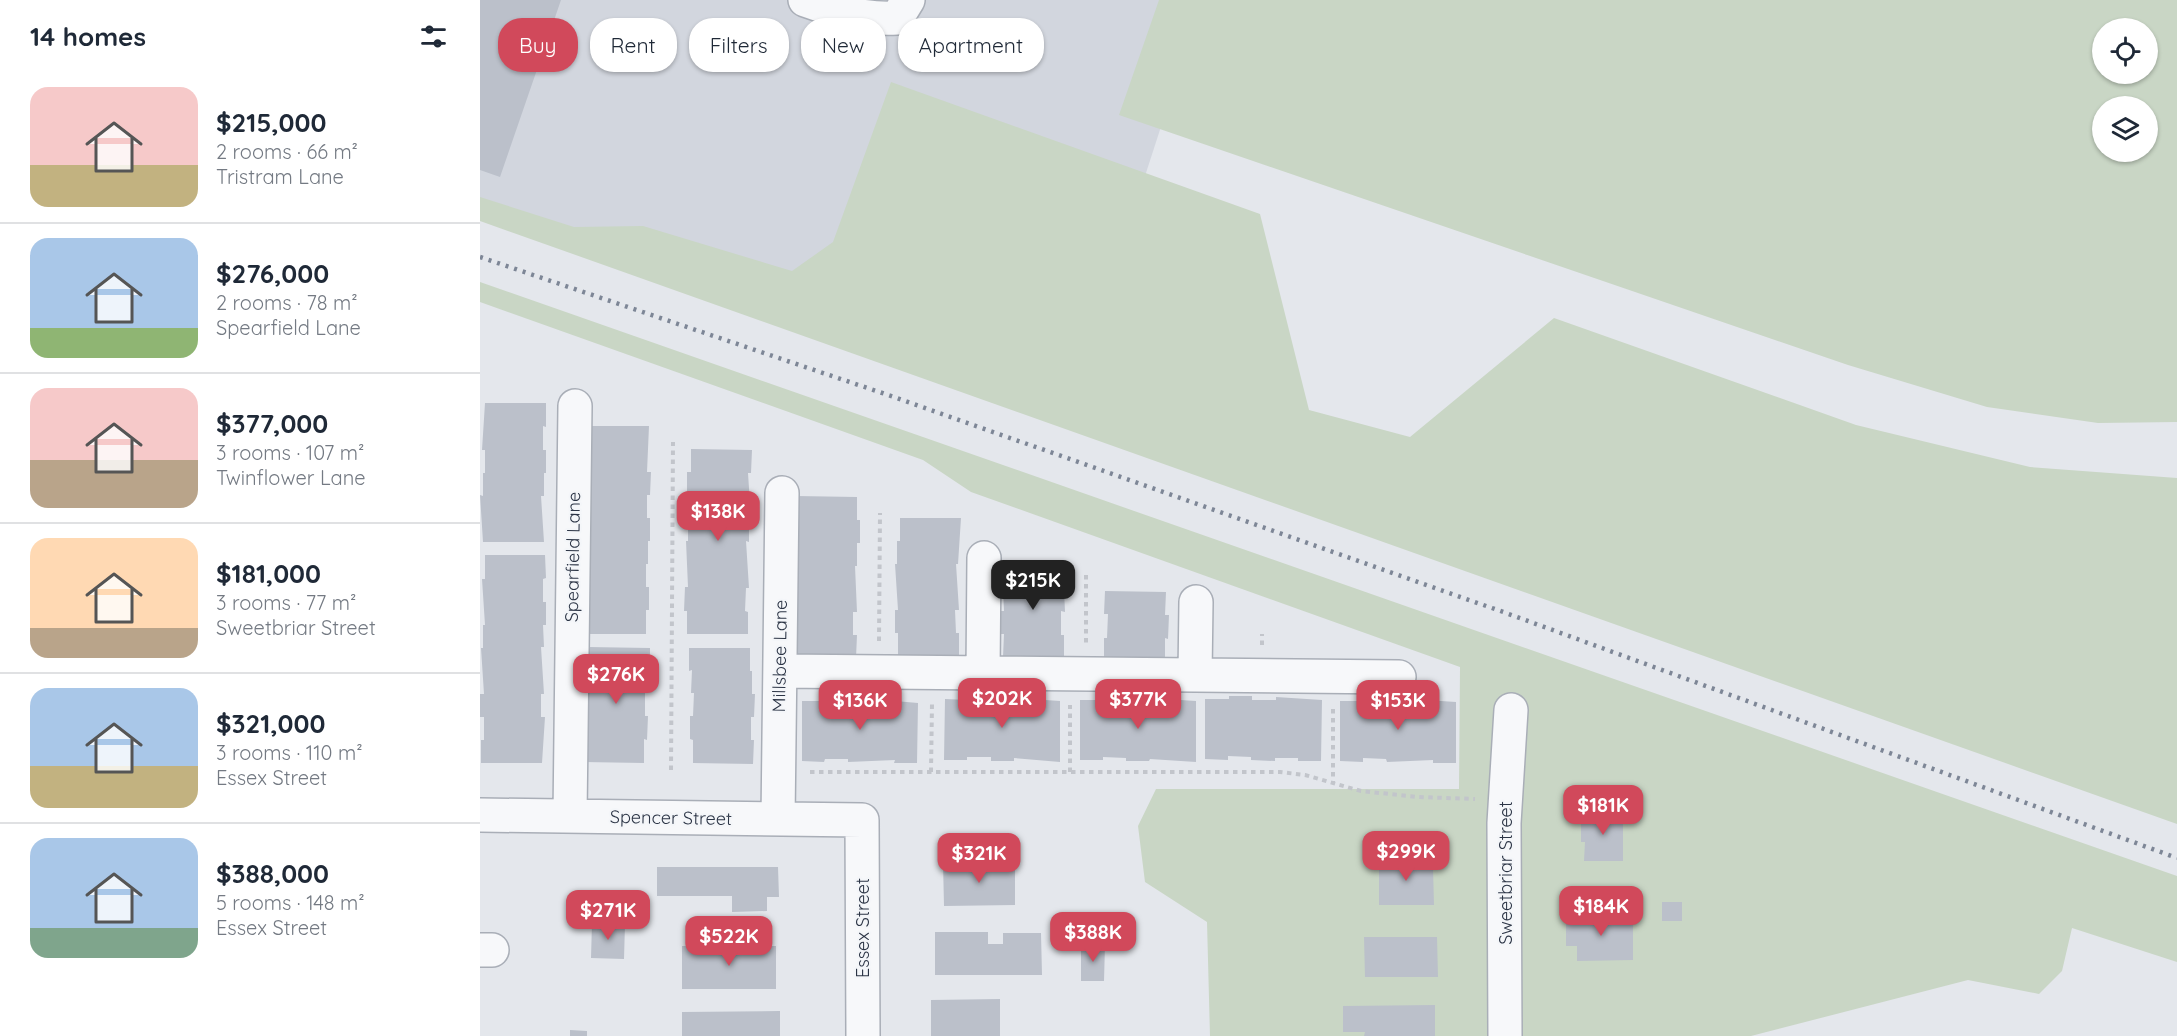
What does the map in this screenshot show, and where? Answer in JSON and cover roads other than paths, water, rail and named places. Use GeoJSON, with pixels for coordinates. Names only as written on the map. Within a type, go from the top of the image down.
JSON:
{"type":"FeatureCollection","features":[{"type":"Feature","properties":{"kind":"street"},"geometry":{"type":"LineString","coordinates":[[805,0],[847,14],[903,9]]}},
{"type":"Feature","properties":{"kind":"street","name":"Spearfield Lane"},"geometry":{"type":"LineString","coordinates":[[570,816],[575,405]]}},
{"type":"Feature","properties":{"kind":"street","name":"Millsbee Lane"},"geometry":{"type":"LineString","coordinates":[[778,819],[782,493]]}},
{"type":"Feature","properties":{"kind":"street"},"geometry":{"type":"LineString","coordinates":[[983,673],[984,558]]}},
{"type":"Feature","properties":{"kind":"street"},"geometry":{"type":"LineString","coordinates":[[1195,675],[1196,602]]}},
{"type":"Feature","properties":{"kind":"street"},"geometry":{"type":"LineString","coordinates":[[780,671],[1399,677]]}},
{"type":"Feature","properties":{"kind":"street","name":"Sweetbriar Street"},"geometry":{"type":"LineString","coordinates":[[1505,1036],[1506,800],[1511,710]]}},
{"type":"Feature","properties":{"kind":"street","name":"Spencer Street"},"geometry":{"type":"LineString","coordinates":[[480,815],[862,820]]}},
{"type":"Feature","properties":{"kind":"street","name":"Essex Street"},"geometry":{"type":"LineString","coordinates":[[862,820],[863,1036]]}},
{"type":"Feature","properties":{"kind":"railway"},"geometry":{"type":"LineString","coordinates":[[480,257],[894,397],[1506,613],[2177,858]]}}]}
